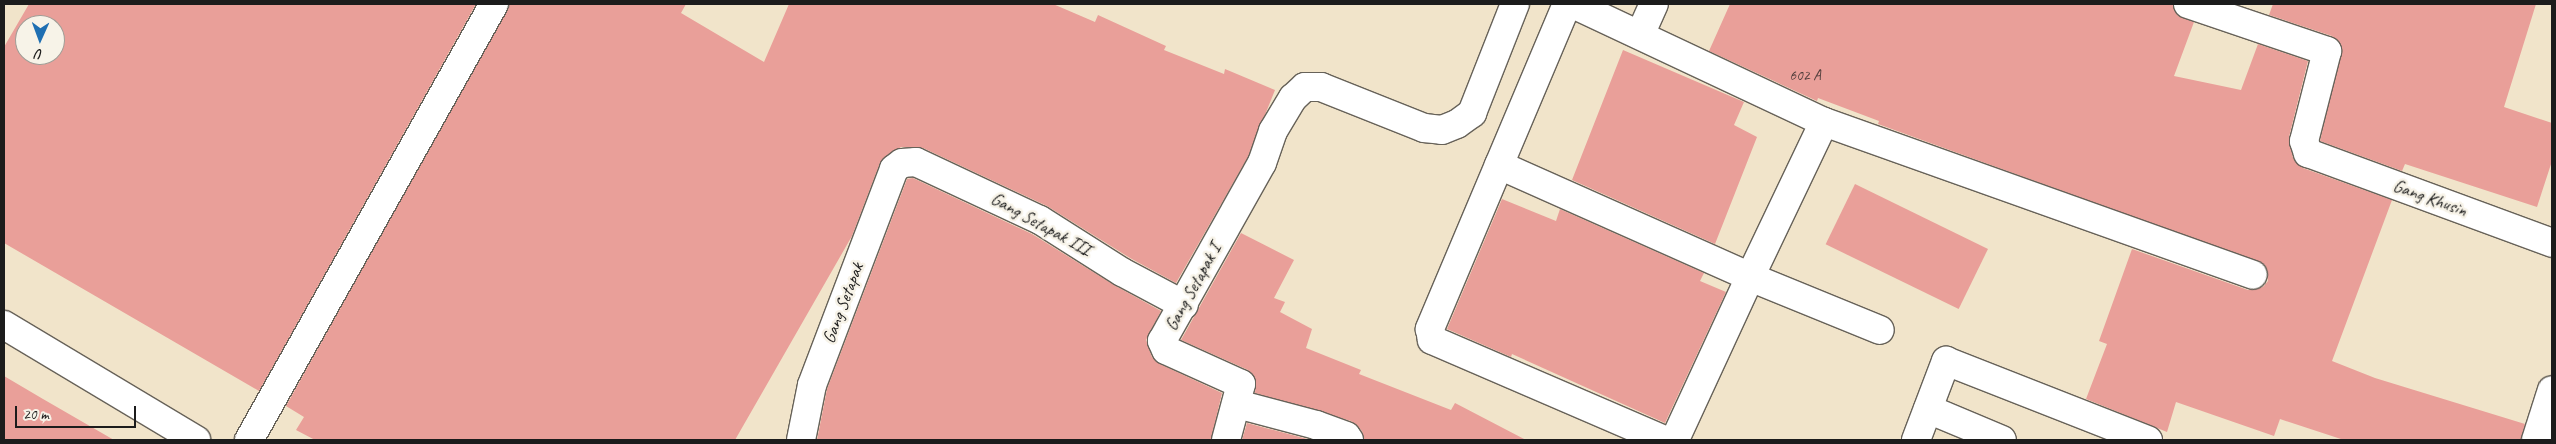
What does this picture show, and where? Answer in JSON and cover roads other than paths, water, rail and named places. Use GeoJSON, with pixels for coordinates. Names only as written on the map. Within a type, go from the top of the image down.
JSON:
{"type":"FeatureCollection","features":[{"type":"Feature","properties":{"kind":"street"},"geometry":{"type":"LineString","coordinates":[[249,440],[494,4]]}},
{"type":"Feature","properties":{"kind":"street","name":"Gang Setapak I"},"geometry":{"type":"LineString","coordinates":[[1226,440],[1242,389],[1239,382],[1163,347],[1162,341],[1184,305],[1262,163],[1273,131],[1293,98],[1305,88],[1321,87],[1424,128],[1442,130],[1457,124],[1472,114],[1515,4]]}},
{"type":"Feature","properties":{"kind":"street"},"geometry":{"type":"LineString","coordinates":[[1567,4],[1430,329],[1432,340],[1664,440]]}},
{"type":"Feature","properties":{"kind":"street"},"geometry":{"type":"LineString","coordinates":[[1573,4],[1824,122],[2253,275]]}},
{"type":"Feature","properties":{"kind":"street"},"geometry":{"type":"LineString","coordinates":[[1640,36],[1654,4]]}},
{"type":"Feature","properties":{"kind":"street","name":"Gang Khusin"},"geometry":{"type":"LineString","coordinates":[[2188,4],[2327,51],[2304,141],[2308,153],[2552,242]]}},
{"type":"Feature","properties":{"kind":"street"},"geometry":{"type":"LineString","coordinates":[[1672,440],[1676,437],[1824,122]]}},
{"type":"Feature","properties":{"kind":"street","name":"Gang Setapak III"},"geometry":{"type":"LineString","coordinates":[[894,169],[902,163],[916,162],[978,189],[1040,220],[1122,272],[1184,305]]}},
{"type":"Feature","properties":{"kind":"street"},"geometry":{"type":"LineString","coordinates":[[1499,165],[1750,277],[1880,330]]}},
{"type":"Feature","properties":{"kind":"street","name":"Gang Setapak"},"geometry":{"type":"LineString","coordinates":[[801,440],[812,385],[894,169]]}},
{"type":"Feature","properties":{"kind":"street"},"geometry":{"type":"LineString","coordinates":[[4,325],[196,440]]}},
{"type":"Feature","properties":{"kind":"street"},"geometry":{"type":"LineString","coordinates":[[1916,440],[1946,361],[2148,440]]}},
{"type":"Feature","properties":{"kind":"street"},"geometry":{"type":"LineString","coordinates":[[2536,440],[2552,390]]}},
{"type":"Feature","properties":{"kind":"street"},"geometry":{"type":"LineString","coordinates":[[1237,404],[1316,424],[1346,436],[1349,440]]}},
{"type":"Feature","properties":{"kind":"street"},"geometry":{"type":"LineString","coordinates":[[1928,409],[2002,440]]}}]}
